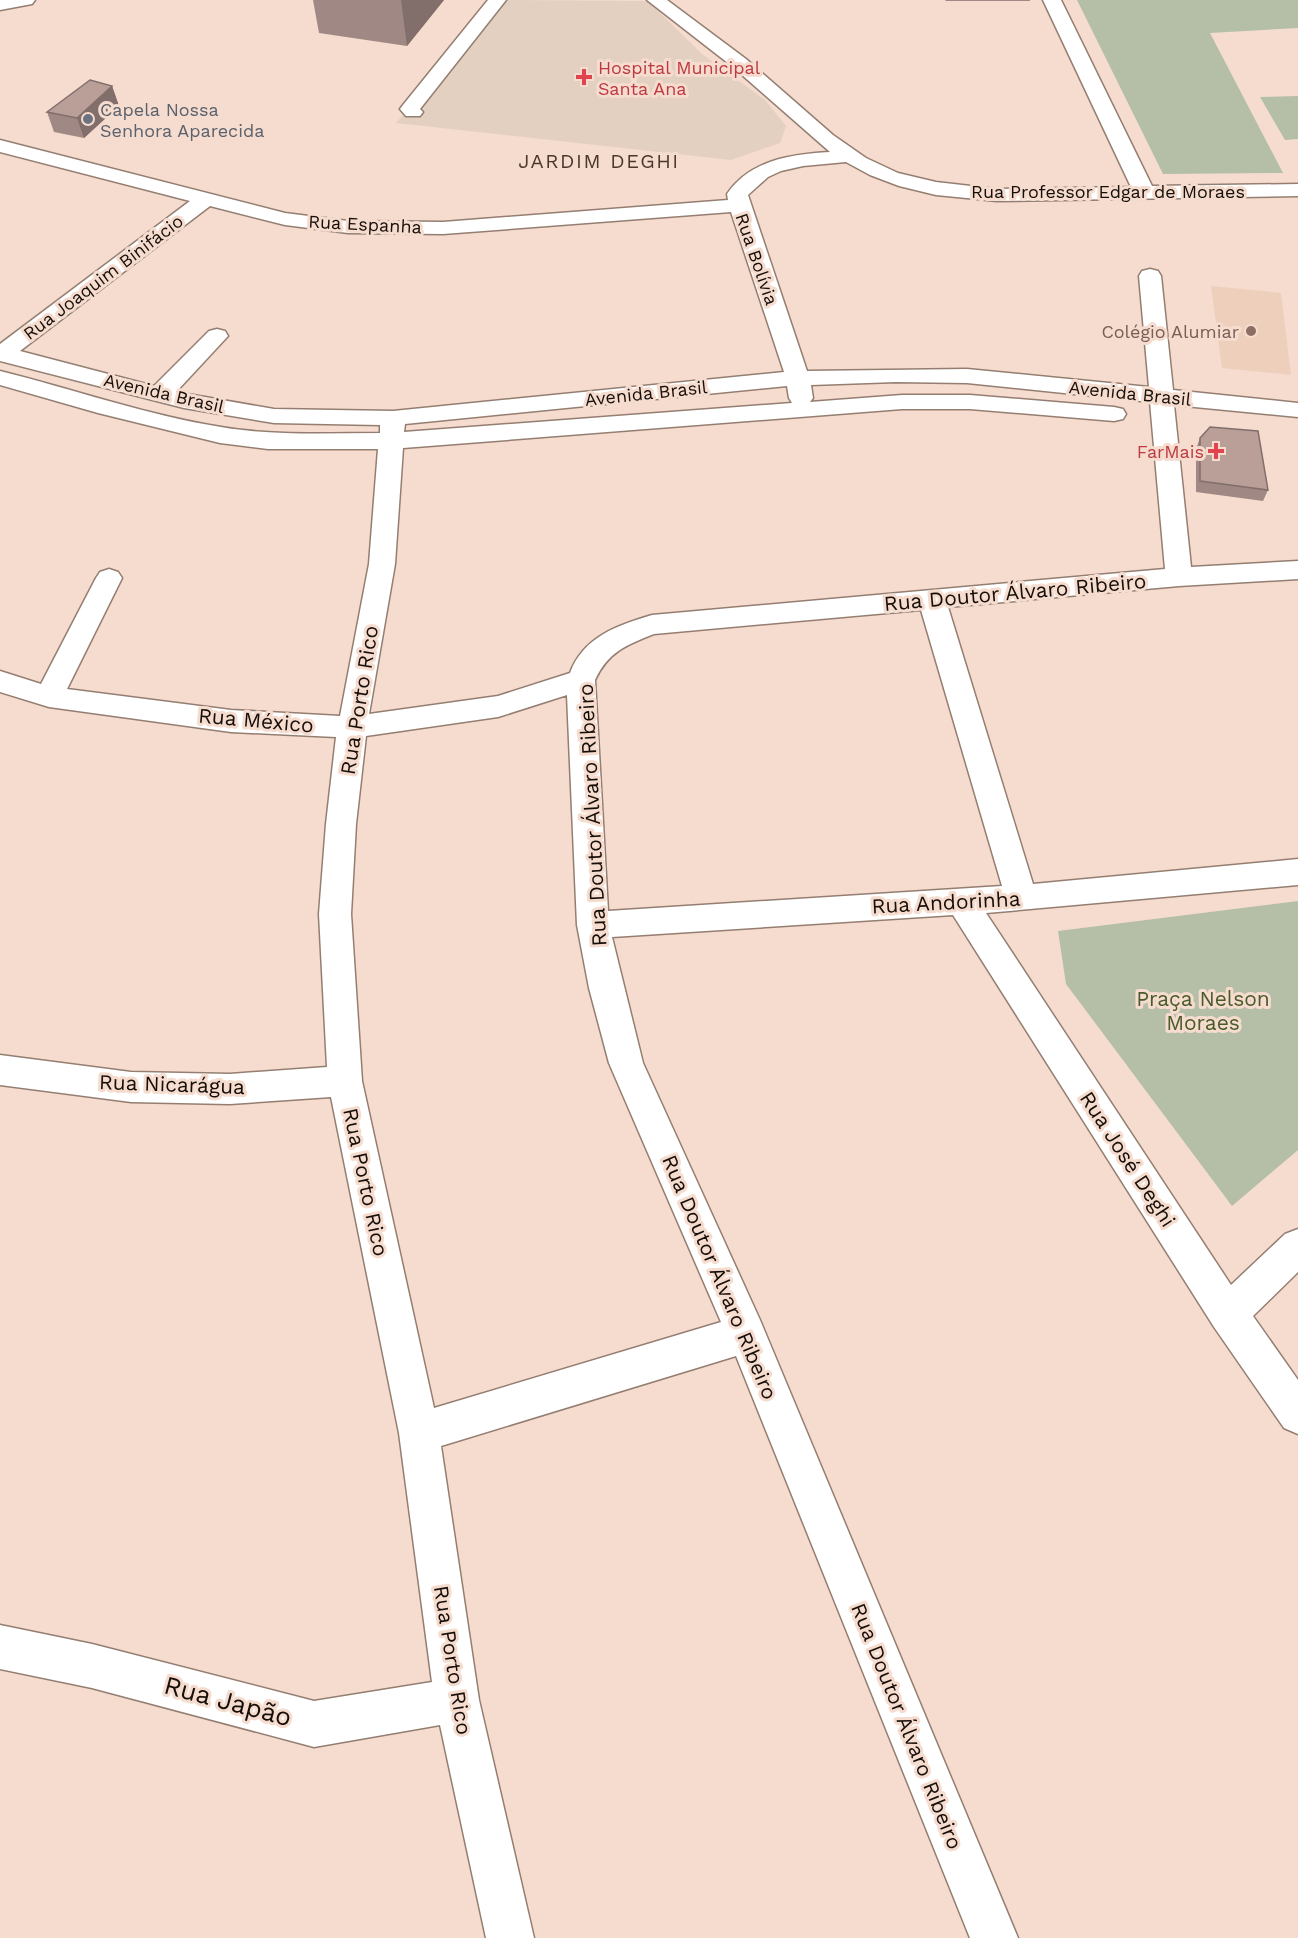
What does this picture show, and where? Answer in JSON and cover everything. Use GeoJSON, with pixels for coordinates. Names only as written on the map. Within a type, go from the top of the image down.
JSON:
{"type":"FeatureCollection","features":[{"type":"Feature","properties":{"kind":"street"},"geometry":{"type":"LineString","coordinates":[[0,4],[26,0]]}},
{"type":"Feature","properties":{"kind":"street"},"geometry":{"type":"LineString","coordinates":[[413,112],[410,110],[498,0]]}},
{"type":"Feature","properties":{"kind":"street","name":"Rua Professor Edgar de Moraes"},"geometry":{"type":"LineString","coordinates":[[657,0],[749,72],[830,143],[876,171],[908,183],[956,192],[997,195],[1298,190]]}},
{"type":"Feature","properties":{"kind":"street"},"geometry":{"type":"LineString","coordinates":[[1052,0],[1144,192]]}},
{"type":"Feature","properties":{"kind":"street","name":"Rua Espanha"},"geometry":{"type":"LineString","coordinates":[[0,146],[285,219],[360,227],[443,228],[739,205]]}},
{"type":"Feature","properties":{"kind":"street","name":"Rua Bolívia"},"geometry":{"type":"LineString","coordinates":[[802,409],[798,378],[737,194],[748,180],[764,169],[786,163],[851,156]]}},
{"type":"Feature","properties":{"kind":"street","name":"Rua Joaquim Binifácio"},"geometry":{"type":"LineString","coordinates":[[0,353],[205,200]]}},
{"type":"Feature","properties":{"kind":"street"},"geometry":{"type":"LineString","coordinates":[[1150,276],[1179,577]]}},
{"type":"Feature","properties":{"kind":"street"},"geometry":{"type":"LineString","coordinates":[[159,395],[217,336]]}},
{"type":"Feature","properties":{"kind":"street","name":"Avenida Brasil"},"geometry":{"type":"LineString","coordinates":[[0,353],[184,401],[274,416],[393,429],[902,402],[1298,410]]}},
{"type":"Feature","properties":{"kind":"street","name":"Avenida Brasil"},"geometry":{"type":"LineString","coordinates":[[0,378],[107,408],[220,435],[268,441],[393,429],[798,378],[896,375],[967,376],[1163,407],[1298,432]]}},
{"type":"Feature","properties":{"kind":"street","name":"Rua Porto Rico"},"geometry":{"type":"LineString","coordinates":[[393,429],[382,564],[352,727],[341,824],[335,914],[345,1081],[418,1433],[457,1700],[510,1938]]}},
{"type":"Feature","properties":{"kind":"street","name":"Rua Doutor Álvaro Ribeiro"},"geometry":{"type":"LineString","coordinates":[[994,1938],[746,1335],[626,1063],[606,988],[594,925],[581,681],[589,660],[609,644],[626,634],[652,625],[1179,577],[1298,570]]}},
{"type":"Feature","properties":{"kind":"street"},"geometry":{"type":"LineString","coordinates":[[50,697],[109,578]]}},
{"type":"Feature","properties":{"kind":"street"},"geometry":{"type":"LineString","coordinates":[[932,601],[1021,898]]}},
{"type":"Feature","properties":{"kind":"street","name":"Rua México"},"geometry":{"type":"LineString","coordinates":[[0,681],[50,697],[231,721],[352,727],[498,706],[581,681]]}},
{"type":"Feature","properties":{"kind":"street","name":"Rua Andorinha"},"geometry":{"type":"LineString","coordinates":[[594,925],[1021,898],[1298,872]]}},
{"type":"Feature","properties":{"kind":"street","name":"Rua José Deghi"},"geometry":{"type":"LineString","coordinates":[[961,901],[1228,1314],[1298,1414]]}},
{"type":"Feature","properties":{"kind":"street","name":"Rua Nicarágua"},"geometry":{"type":"LineString","coordinates":[[0,1070],[131,1087],[230,1089],[345,1081]]}},
{"type":"Feature","properties":{"kind":"street"},"geometry":{"type":"LineString","coordinates":[[1228,1314],[1298,1247]]}},
{"type":"Feature","properties":{"kind":"street"},"geometry":{"type":"LineString","coordinates":[[418,1433],[746,1335]]}},
{"type":"Feature","properties":{"kind":"street","name":"Rua Japão"},"geometry":{"type":"LineString","coordinates":[[0,1647],[92,1666],[314,1724],[457,1700]]}},
{"type":"Feature","properties":{"kind":"shaded area","name":"Hospital Municipal Santa Ana"},"geometry":{"type":"Polygon","coordinates":[[[499,0],[648,1],[702,54],[765,100],[786,126],[780,143],[731,160],[396,123],[499,0]]]}},
{"type":"Feature","properties":{"kind":"shaded area","name":"Colégio Alumiar"},"geometry":{"type":"Polygon","coordinates":[[[1211,286],[1281,293],[1291,375],[1222,368],[1211,286]]]}},
{"type":"Feature","properties":{"kind":"green space"},"geometry":{"type":"Polygon","coordinates":[[[1077,0],[1298,0],[1298,28],[1210,33],[1283,173],[1163,174],[1077,0]]]}},
{"type":"Feature","properties":{"kind":"green space"},"geometry":{"type":"Polygon","coordinates":[[[1298,96],[1298,139],[1285,140],[1260,97],[1298,96]]]}},
{"type":"Feature","properties":{"kind":"green space","name":"Praça Nelson Moraes"},"geometry":{"type":"Polygon","coordinates":[[[1298,901],[1298,1150],[1232,1206],[1066,984],[1058,931],[1298,901]]]}},
{"type":"Feature","properties":{"kind":"building"},"geometry":{"type":"Polygon","coordinates":[[[90,80],[112,86],[77,118],[47,112],[90,80]]]}},
{"type":"Feature","properties":{"kind":"building"},"geometry":{"type":"Polygon","coordinates":[[[1210,427],[1258,431],[1268,490],[1200,481],[1200,438],[1210,427]]]}},
{"type":"Feature","properties":{"kind":"place","name":"Hospital Municipal Santa Ana"},"geometry":{"type":"Point","coordinates":[584,77]}},
{"type":"Feature","properties":{"kind":"place","name":"Capela Nossa Senhora Aparecida"},"geometry":{"type":"Point","coordinates":[88,119]}},
{"type":"Feature","properties":{"kind":"place","name":"Colégio Alumiar"},"geometry":{"type":"Point","coordinates":[1251,331]}},
{"type":"Feature","properties":{"kind":"place","name":"FarMais"},"geometry":{"type":"Point","coordinates":[1216,451]}},
{"type":"Feature","properties":{"kind":"district","name":"JARDIM DEGHI"},"geometry":{"type":"Point","coordinates":[599,161]}}]}
